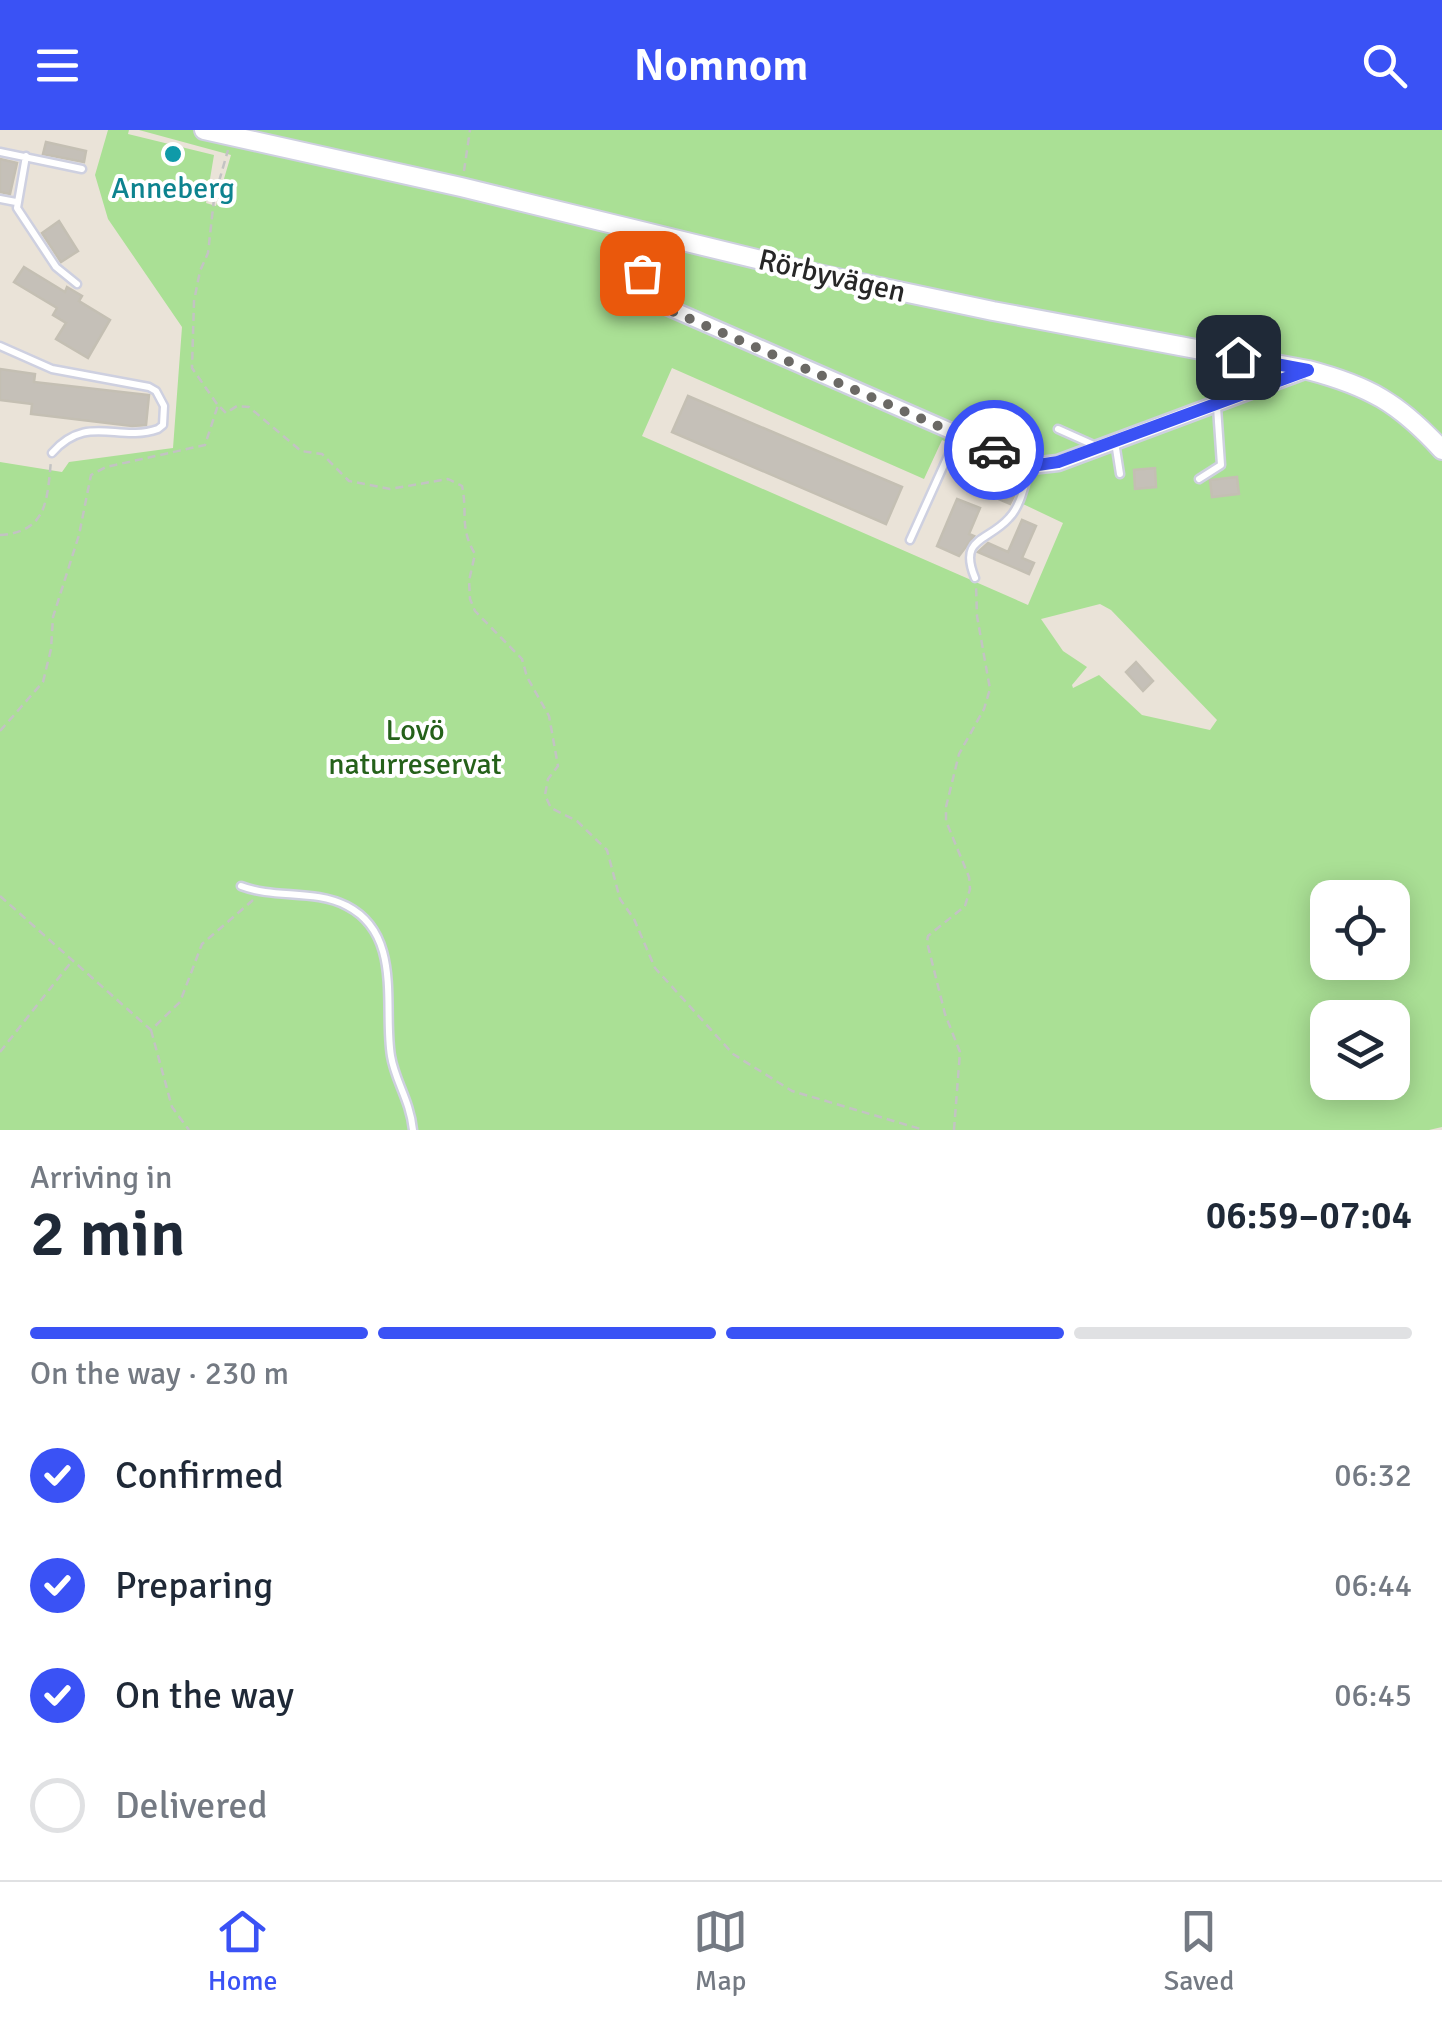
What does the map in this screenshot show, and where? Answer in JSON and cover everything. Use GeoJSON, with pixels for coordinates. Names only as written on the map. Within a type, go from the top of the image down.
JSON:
{"type":"FeatureCollection","features":[{"type":"Feature","properties":{"kind":"street","name":"Rörbyvägen"},"geometry":{"type":"LineString","coordinates":[[204,130],[818,274],[1308,370],[1352,382],[1388,401],[1442,450]]}},
{"type":"Feature","properties":{"kind":"street"},"geometry":{"type":"LineString","coordinates":[[650,232],[641,281],[651,300],[1031,466],[1058,462],[1308,370]]}},
{"type":"Feature","properties":{"kind":"lane"},"geometry":{"type":"LineString","coordinates":[[0,152],[82,169]]}},
{"type":"Feature","properties":{"kind":"lane"},"geometry":{"type":"LineString","coordinates":[[26,156],[16,202],[23,220],[56,268],[77,284]]}},
{"type":"Feature","properties":{"kind":"lane"},"geometry":{"type":"LineString","coordinates":[[0,199],[16,202]]}},
{"type":"Feature","properties":{"kind":"lane"},"geometry":{"type":"LineString","coordinates":[[0,348],[64,372],[148,386],[156,391],[164,406],[163,425],[158,429],[87,430],[68,438],[52,453]]}},
{"type":"Feature","properties":{"kind":"lane"},"geometry":{"type":"LineString","coordinates":[[1199,479],[1220,465],[1217,406]]}},
{"type":"Feature","properties":{"kind":"lane"},"geometry":{"type":"LineString","coordinates":[[1058,429],[1097,447]]}},
{"type":"Feature","properties":{"kind":"lane"},"geometry":{"type":"LineString","coordinates":[[910,540],[957,435]]}},
{"type":"Feature","properties":{"kind":"lane"},"geometry":{"type":"LineString","coordinates":[[1115,441],[1120,474]]}},
{"type":"Feature","properties":{"kind":"lane"},"geometry":{"type":"LineString","coordinates":[[976,578],[969,564],[971,549],[1010,518],[1031,466]]}},
{"type":"Feature","properties":{"kind":"lane"},"geometry":{"type":"LineString","coordinates":[[241,886],[298,892],[344,904],[372,928],[389,970],[391,1058],[411,1107],[414,1130]]}},
{"type":"Feature","properties":{"kind":"path"},"geometry":{"type":"LineString","coordinates":[[461,188],[470,130]]}},
{"type":"Feature","properties":{"kind":"path"},"geometry":{"type":"LineString","coordinates":[[231,137],[214,199],[208,254],[194,301],[192,368],[226,413],[237,406],[249,407],[301,450],[322,454],[350,481],[390,490],[448,479],[462,486],[465,537],[476,554],[469,582],[470,599],[475,611],[522,659],[527,678],[549,716],[558,766],[548,779],[545,795],[551,808],[577,822],[607,850],[620,899],[634,918],[654,968],[733,1054],[792,1090],[924,1130]]}},
{"type":"Feature","properties":{"kind":"path"},"geometry":{"type":"LineString","coordinates":[[0,731],[43,682],[53,617],[79,535],[91,475],[106,467],[205,445],[218,405]]}},
{"type":"Feature","properties":{"kind":"path"},"geometry":{"type":"LineString","coordinates":[[0,536],[29,528],[42,512],[52,453]]}},
{"type":"Feature","properties":{"kind":"path"},"geometry":{"type":"LineString","coordinates":[[954,1130],[960,1052],[945,1014],[927,942],[928,936],[965,906],[970,890],[946,820],[946,808],[959,754],[984,709],[990,689],[977,616],[976,578]]}},
{"type":"Feature","properties":{"kind":"path"},"geometry":{"type":"LineString","coordinates":[[150,1030],[180,1002],[202,944],[254,902],[251,890]]}},
{"type":"Feature","properties":{"kind":"path"},"geometry":{"type":"LineString","coordinates":[[0,896],[150,1030],[172,1107],[188,1130]]}},
{"type":"Feature","properties":{"kind":"path"},"geometry":{"type":"LineString","coordinates":[[0,1052],[73,960]]}},
{"type":"Feature","properties":{"kind":"green space","name":"Lovö naturreservat"},"geometry":{"type":"Polygon","coordinates":[[[108,130],[129,130],[128,134],[214,155],[206,203],[216,206],[231,155],[139,130],[1442,130],[1442,1127],[0,1130],[0,462],[62,472],[69,462],[173,448],[182,327],[108,219],[95,175],[108,130]],[[672,368],[642,436],[1028,605],[1063,523],[1023,504],[1032,478],[942,440],[924,479],[672,368]],[[1100,604],[1041,619],[1063,651],[1087,667],[1073,688],[1099,675],[1142,715],[1210,730],[1217,720],[1111,610],[1100,604]]]}},
{"type":"Feature","properties":{"kind":"building"},"geometry":{"type":"Polygon","coordinates":[[[46,142],[86,151],[84,162],[43,154],[46,142]]]}},
{"type":"Feature","properties":{"kind":"building"},"geometry":{"type":"Polygon","coordinates":[[[0,159],[17,163],[10,194],[0,192],[0,159]]]}},
{"type":"Feature","properties":{"kind":"building"},"geometry":{"type":"Polygon","coordinates":[[[59,221],[78,251],[61,262],[42,233],[59,221]]]}},
{"type":"Feature","properties":{"kind":"building"},"geometry":{"type":"Polygon","coordinates":[[[24,267],[65,292],[67,287],[82,296],[79,301],[110,320],[88,358],[56,339],[66,323],[53,315],[57,308],[14,282],[24,267]]]}},
{"type":"Feature","properties":{"kind":"building"},"geometry":{"type":"Polygon","coordinates":[[[0,369],[35,374],[34,382],[149,395],[146,425],[31,414],[32,404],[0,400],[0,369]]]}},
{"type":"Feature","properties":{"kind":"building"},"geometry":{"type":"Polygon","coordinates":[[[688,396],[902,487],[886,524],[672,432],[688,396]]]}},
{"type":"Feature","properties":{"kind":"building"},"geometry":{"type":"Polygon","coordinates":[[[1155,468],[1156,487],[1135,489],[1134,470],[1155,468]]]}},
{"type":"Feature","properties":{"kind":"building"},"geometry":{"type":"Polygon","coordinates":[[[1237,477],[1239,494],[1212,497],[1210,480],[1237,477]]]}},
{"type":"Feature","properties":{"kind":"building"},"geometry":{"type":"Polygon","coordinates":[[[985,479],[1016,492],[1010,504],[980,491],[985,479]]]}},
{"type":"Feature","properties":{"kind":"building"},"geometry":{"type":"Polygon","coordinates":[[[957,499],[980,508],[969,534],[974,536],[959,556],[937,546],[957,499]]]}},
{"type":"Feature","properties":{"kind":"building"},"geometry":{"type":"Polygon","coordinates":[[[1022,520],[1036,526],[1022,558],[1034,563],[1029,574],[978,552],[988,543],[1008,552],[1022,520]]]}},
{"type":"Feature","properties":{"kind":"building"},"geometry":{"type":"Polygon","coordinates":[[[1136,662],[1153,681],[1143,691],[1126,672],[1136,662]]]}},
{"type":"Feature","properties":{"kind":"way so far"},"geometry":{"type":"LineString","coordinates":[[642,273],[644,290],[651,300],[667,309],[994,450]]}},
{"type":"Feature","properties":{"kind":"place","name":"Anneberg"},"geometry":{"type":"Point","coordinates":[173,154]}},
{"type":"Feature","properties":{"kind":"route"},"geometry":{"type":"LineString","coordinates":[[994,450],[1031,466],[1058,462],[1308,370],[1238,357]]}}]}
